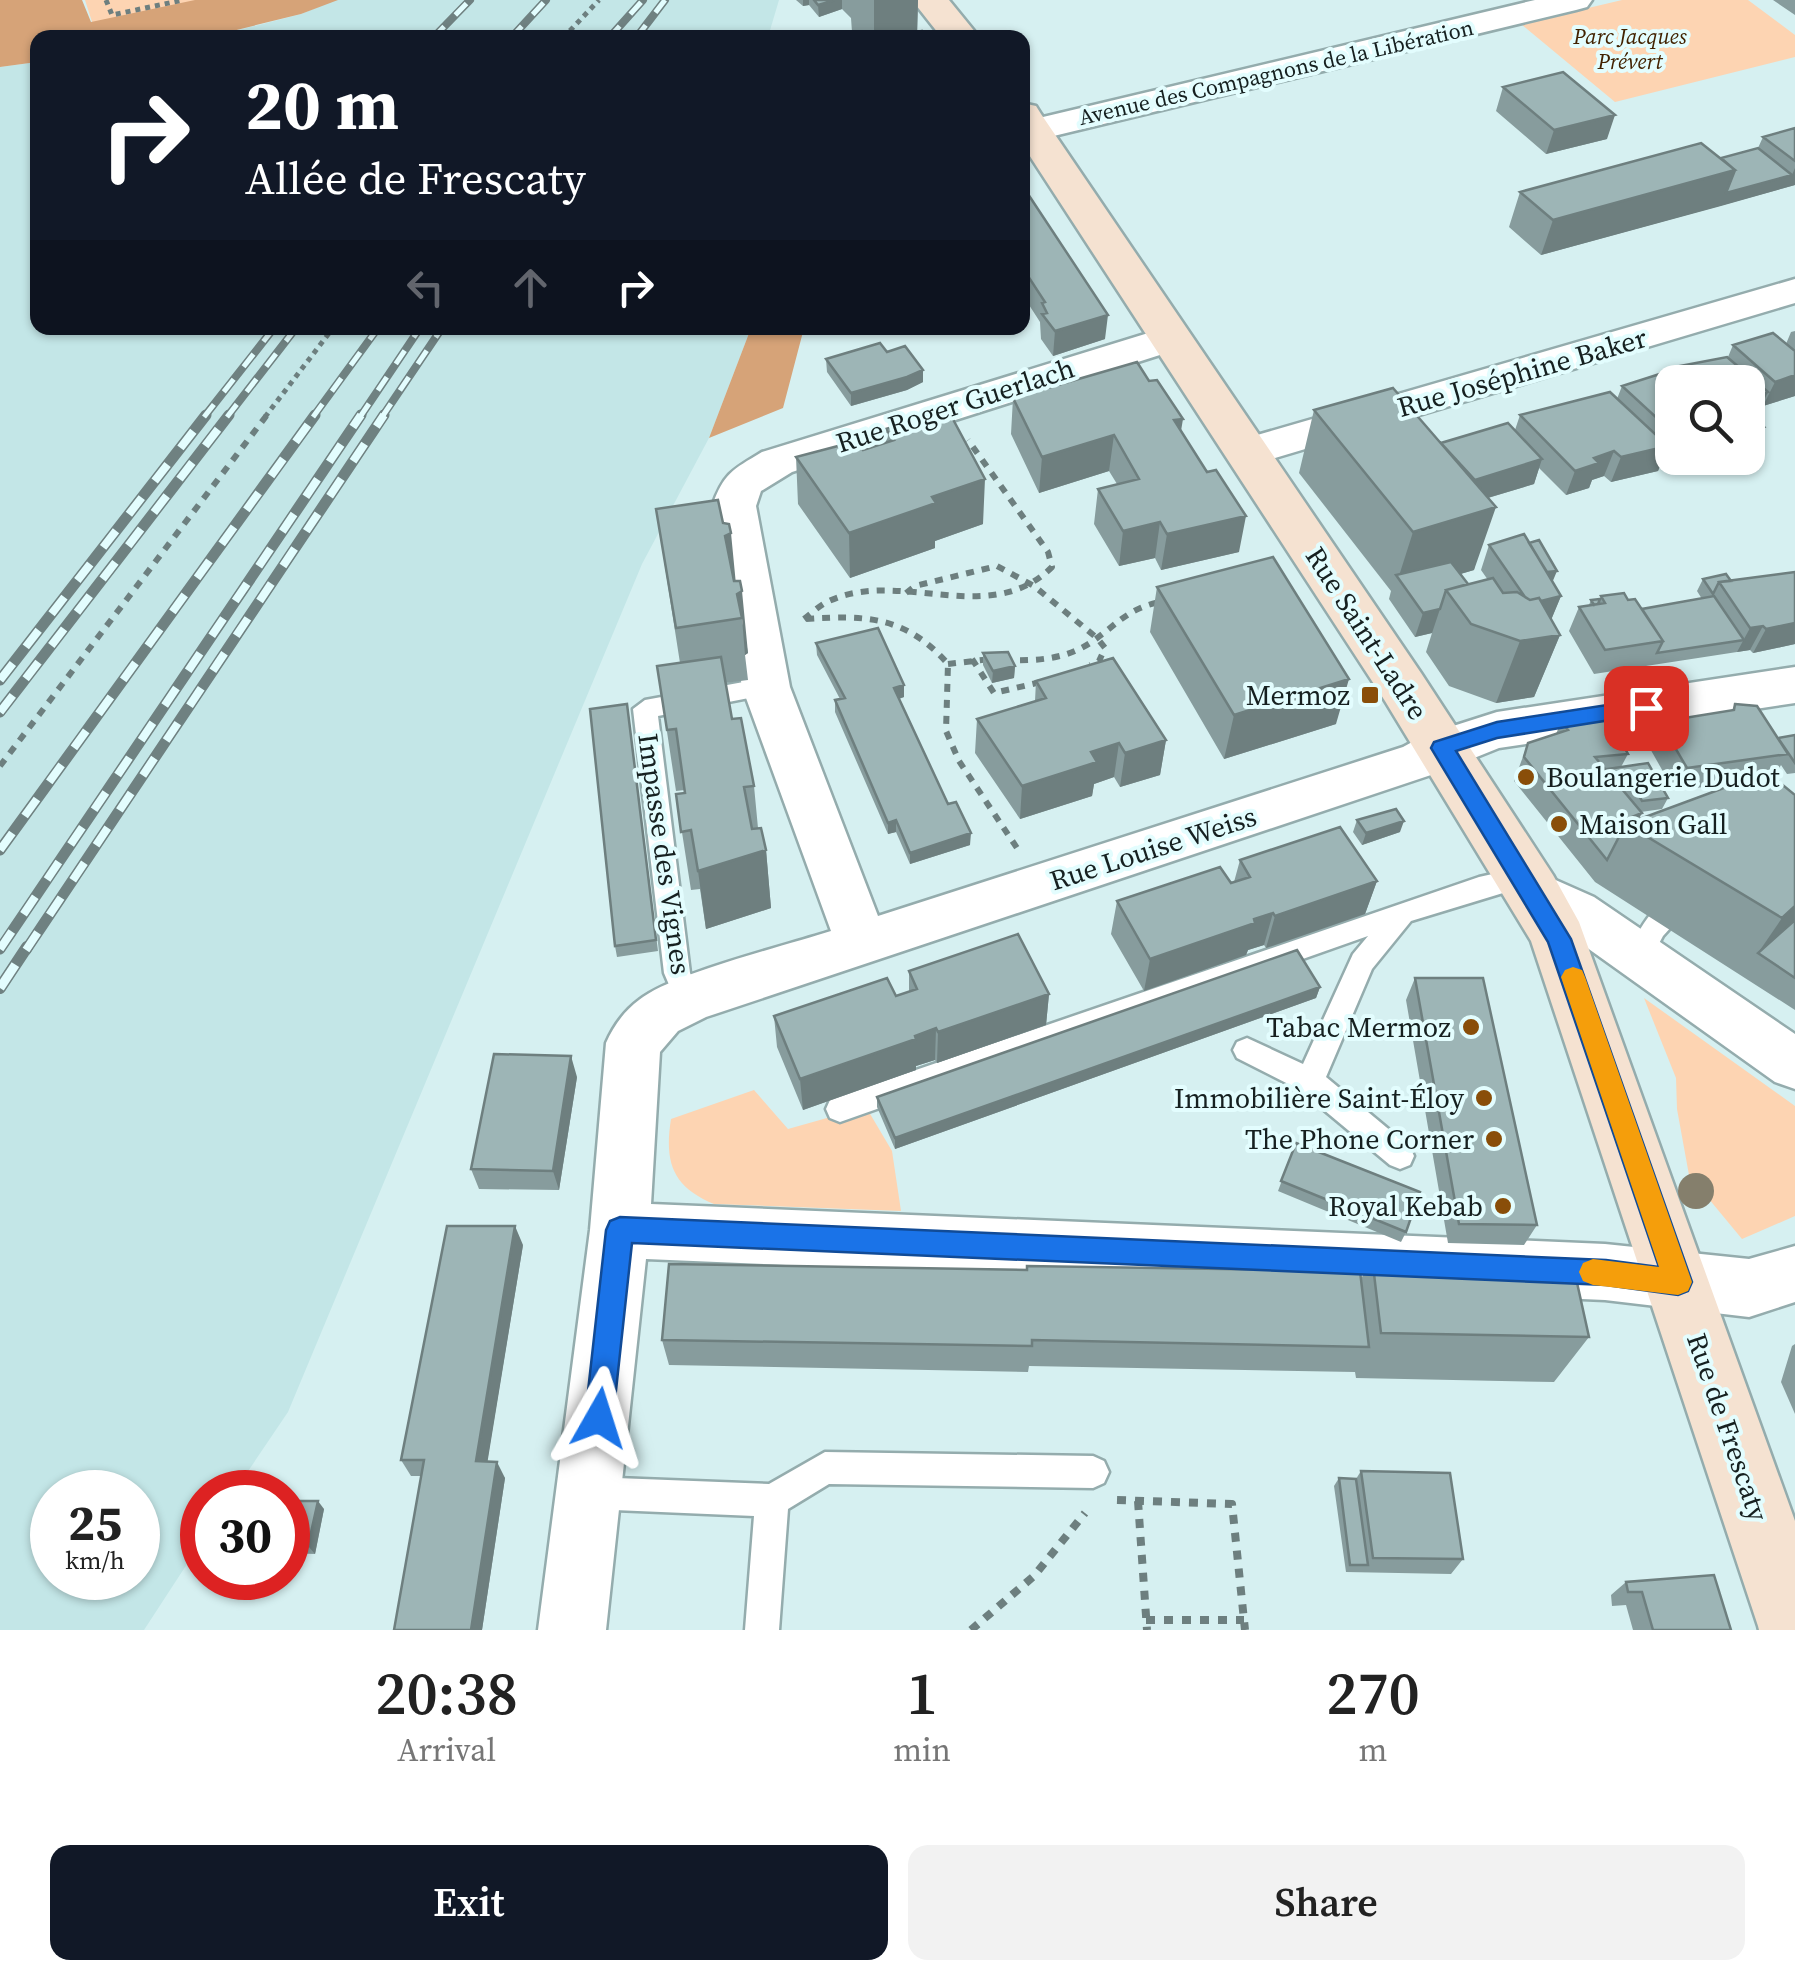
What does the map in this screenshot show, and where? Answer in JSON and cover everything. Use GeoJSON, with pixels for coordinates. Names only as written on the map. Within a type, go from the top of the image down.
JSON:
{"type":"FeatureCollection","features":[{"type":"Feature","properties":{"kind":"street"},"geometry":{"type":"LineString","coordinates":[[930,0],[955,30]]}},
{"type":"Feature","properties":{"kind":"street","name":"Avenue des Compagnons de la Libération"},"geometry":{"type":"LineString","coordinates":[[1030,122],[1576,0]]}},
{"type":"Feature","properties":{"kind":"street","name":"Rue Saint-Ladre"},"geometry":{"type":"LineString","coordinates":[[1030,125],[1529,884]]}},
{"type":"Feature","properties":{"kind":"street","name":"Rue Joséphine Baker"},"geometry":{"type":"LineString","coordinates":[[1248,452],[1795,292]]}},
{"type":"Feature","properties":{"kind":"street","name":"Rue Roger Guerlach"},"geometry":{"type":"LineString","coordinates":[[755,625],[734,506],[742,483],[777,462],[1171,338]]}},
{"type":"Feature","properties":{"kind":"street"},"geometry":{"type":"LineString","coordinates":[[755,625],[766,687],[862,944]]}},
{"type":"Feature","properties":{"kind":"street","name":"Rue Louise Weiss"},"geometry":{"type":"LineString","coordinates":[[674,1008],[1420,760],[1442,748],[1497,730],[1795,685]]}},
{"type":"Feature","properties":{"kind":"street"},"geometry":{"type":"LineString","coordinates":[[1529,884],[1576,912],[1795,1066]]}},
{"type":"Feature","properties":{"kind":"street","name":"Rue de Frescaty"},"geometry":{"type":"LineString","coordinates":[[1529,884],[1570,966],[1795,1626]]}},
{"type":"Feature","properties":{"kind":"street"},"geometry":{"type":"LineString","coordinates":[[572,1630],[620,1230],[633,1044],[674,1008]]}},
{"type":"Feature","properties":{"kind":"street"},"geometry":{"type":"LineString","coordinates":[[620,1230],[1586,1272],[1749,1288],[1795,1274]]}},
{"type":"Feature","properties":{"kind":"lane","name":"Impasse des Vignes"},"geometry":{"type":"LineString","coordinates":[[674,1008],[677,973],[646,708],[766,687]]}},
{"type":"Feature","properties":{"kind":"lane"},"geometry":{"type":"LineString","coordinates":[[1639,956],[1654,928],[1704,880]]}},
{"type":"Feature","properties":{"kind":"lane"},"geometry":{"type":"LineString","coordinates":[[840,1109],[1402,913],[1529,884]]}},
{"type":"Feature","properties":{"kind":"lane"},"geometry":{"type":"LineString","coordinates":[[1310,1081],[1362,962],[1402,913]]}},
{"type":"Feature","properties":{"kind":"lane"},"geometry":{"type":"LineString","coordinates":[[1247,1050],[1310,1081],[1400,1156]]}},
{"type":"Feature","properties":{"kind":"lane"},"geometry":{"type":"LineString","coordinates":[[591,1493],[772,1500],[825,1468],[1092,1472]]}},
{"type":"Feature","properties":{"kind":"lane"},"geometry":{"type":"LineString","coordinates":[[762,1630],[772,1500]]}},
{"type":"Feature","properties":{"kind":"path"},"geometry":{"type":"LineString","coordinates":[[107,0],[112,16],[182,0]]}},
{"type":"Feature","properties":{"kind":"path"},"geometry":{"type":"LineString","coordinates":[[571,30],[599,0]]}},
{"type":"Feature","properties":{"kind":"path"},"geometry":{"type":"LineString","coordinates":[[0,766],[328,335]]}},
{"type":"Feature","properties":{"kind":"path"},"geometry":{"type":"LineString","coordinates":[[804,619],[815,606],[835,597],[875,591],[988,596],[1034,586],[1046,578],[1052,567],[1048,552],[945,408]]}},
{"type":"Feature","properties":{"kind":"path"},"geometry":{"type":"LineString","coordinates":[[906,593],[915,586],[997,566],[1034,586],[1097,638],[1105,648],[1098,661],[1086,668]]}},
{"type":"Feature","properties":{"kind":"path"},"geometry":{"type":"LineString","coordinates":[[948,664],[972,659],[1058,658],[1097,638],[1122,611],[1176,598]]}},
{"type":"Feature","properties":{"kind":"path"},"geometry":{"type":"LineString","coordinates":[[755,625],[862,618],[896,624],[929,640],[948,664],[946,731],[959,761],[1042,884]]}},
{"type":"Feature","properties":{"kind":"path"},"geometry":{"type":"LineString","coordinates":[[972,659],[994,693],[1058,678]]}},
{"type":"Feature","properties":{"kind":"path"},"geometry":{"type":"LineString","coordinates":[[972,1630],[1034,1576],[1096,1500],[1092,1472]]}},
{"type":"Feature","properties":{"kind":"path"},"geometry":{"type":"LineString","coordinates":[[1138,1501],[1232,1504],[1244,1625],[1147,1625],[1138,1501]]}},
{"type":"Feature","properties":{"kind":"shaded area"},"geometry":{"type":"Polygon","coordinates":[[[0,0],[82,0],[91,22],[195,0],[338,0],[236,30],[30,30],[30,63],[0,67],[0,0]]]}},
{"type":"Feature","properties":{"kind":"shaded area"},"geometry":{"type":"Polygon","coordinates":[[[335,0],[779,0],[770,30],[239,30],[301,14],[335,0]]]}},
{"type":"Feature","properties":{"kind":"shaded area"},"geometry":{"type":"Polygon","coordinates":[[[30,63],[30,335],[748,335],[709,438],[642,564],[288,1412],[249,1470],[180,1470],[180,1575],[144,1630],[0,1630],[0,67],[30,63]]]}},
{"type":"Feature","properties":{"kind":"shaded area"},"geometry":{"type":"Polygon","coordinates":[[[748,335],[802,335],[783,408],[709,438],[748,335]]]}},
{"type":"Feature","properties":{"kind":"green space"},"geometry":{"type":"Polygon","coordinates":[[[85,0],[220,0],[93,25],[85,0]]]}},
{"type":"Feature","properties":{"kind":"green space","name":"Parc Jacques Prévert"},"geometry":{"type":"Polygon","coordinates":[[[1622,0],[1748,0],[1795,35],[1795,57],[1615,102],[1521,24],[1622,0]]]}},
{"type":"Feature","properties":{"kind":"green space"},"geometry":{"type":"Polygon","coordinates":[[[1644,998],[1795,1106],[1795,1216],[1742,1239],[1689,1175],[1677,1109],[1676,1078],[1644,998]]]}},
{"type":"Feature","properties":{"kind":"green space"},"geometry":{"type":"Polygon","coordinates":[[[754,1090],[788,1129],[866,1107],[892,1151],[901,1211],[714,1204],[689,1190],[674,1172],[671,1161],[671,1119],[754,1090]]]}},
{"type":"Feature","properties":{"kind":"building"},"geometry":{"type":"Polygon","coordinates":[[[1563,72],[1615,115],[1554,130],[1503,87],[1563,72]]]}},
{"type":"Feature","properties":{"kind":"building"},"geometry":{"type":"Polygon","coordinates":[[[1795,128],[1795,161],[1763,137],[1795,128]]]}},
{"type":"Feature","properties":{"kind":"building"},"geometry":{"type":"Polygon","coordinates":[[[1701,143],[1735,170],[1553,220],[1520,192],[1701,143]]]}},
{"type":"Feature","properties":{"kind":"building"},"geometry":{"type":"Polygon","coordinates":[[[1758,148],[1792,175],[1726,193],[1735,170],[1721,158],[1758,148]]]}},
{"type":"Feature","properties":{"kind":"building"},"geometry":{"type":"Polygon","coordinates":[[[1030,197],[1108,315],[1055,331],[1042,314],[1047,313],[1042,303],[1045,302],[1030,279],[1030,197]]]}},
{"type":"Feature","properties":{"kind":"building"},"geometry":{"type":"Polygon","coordinates":[[[1773,333],[1795,351],[1795,375],[1775,382],[1765,373],[1765,365],[1756,365],[1733,345],[1773,333]]]}},
{"type":"Feature","properties":{"kind":"building"},"geometry":{"type":"Polygon","coordinates":[[[880,343],[887,352],[905,346],[923,370],[851,393],[826,359],[880,343]]]}},
{"type":"Feature","properties":{"kind":"building"},"geometry":{"type":"Polygon","coordinates":[[[1727,357],[1736,365],[1685,365],[1727,357]]]}},
{"type":"Feature","properties":{"kind":"building"},"geometry":{"type":"Polygon","coordinates":[[[1137,362],[1149,381],[1157,380],[1183,419],[1174,420],[1207,472],[1216,470],[1246,516],[1167,534],[1160,522],[1123,531],[1098,489],[1139,479],[1114,435],[1042,457],[1013,398],[1137,362]]]}},
{"type":"Feature","properties":{"kind":"building"},"geometry":{"type":"Polygon","coordinates":[[[1655,376],[1655,416],[1622,386],[1655,376]]]}},
{"type":"Feature","properties":{"kind":"building"},"geometry":{"type":"Polygon","coordinates":[[[1393,388],[1496,507],[1413,532],[1314,410],[1393,388]]]}},
{"type":"Feature","properties":{"kind":"building"},"geometry":{"type":"Polygon","coordinates":[[[1610,392],[1655,434],[1655,449],[1621,457],[1614,451],[1594,458],[1599,463],[1575,471],[1520,415],[1610,392]]]}},
{"type":"Feature","properties":{"kind":"building"},"geometry":{"type":"Polygon","coordinates":[[[948,410],[985,479],[932,497],[936,503],[849,533],[796,457],[857,441],[863,450],[894,440],[886,429],[948,410]]]}},
{"type":"Feature","properties":{"kind":"building"},"geometry":{"type":"Polygon","coordinates":[[[1508,423],[1542,459],[1475,480],[1441,443],[1508,423]]]}},
{"type":"Feature","properties":{"kind":"building"},"geometry":{"type":"Polygon","coordinates":[[[718,500],[723,523],[729,524],[731,533],[725,536],[734,581],[740,581],[742,591],[737,594],[742,618],[676,628],[656,509],[718,500]]]}},
{"type":"Feature","properties":{"kind":"building"},"geometry":{"type":"Polygon","coordinates":[[[1524,534],[1561,596],[1541,601],[1525,597],[1489,545],[1524,534]]]}},
{"type":"Feature","properties":{"kind":"building"},"geometry":{"type":"Polygon","coordinates":[[[1539,540],[1557,571],[1547,572],[1529,543],[1539,540]]]}},
{"type":"Feature","properties":{"kind":"building"},"geometry":{"type":"Polygon","coordinates":[[[1273,557],[1349,679],[1234,715],[1157,587],[1273,557]]]}},
{"type":"Feature","properties":{"kind":"building"},"geometry":{"type":"Polygon","coordinates":[[[1451,562],[1468,584],[1446,590],[1440,609],[1423,613],[1396,575],[1451,562]]]}},
{"type":"Feature","properties":{"kind":"building"},"geometry":{"type":"Polygon","coordinates":[[[1795,572],[1795,623],[1766,629],[1750,628],[1719,582],[1795,572]]]}},
{"type":"Feature","properties":{"kind":"building"},"geometry":{"type":"Polygon","coordinates":[[[1726,574],[1731,581],[1719,582],[1713,594],[1703,579],[1726,574]]]}},
{"type":"Feature","properties":{"kind":"building"},"geometry":{"type":"Polygon","coordinates":[[[1493,578],[1503,593],[1517,592],[1530,600],[1539,598],[1560,635],[1520,641],[1471,624],[1446,590],[1493,578]]]}},
{"type":"Feature","properties":{"kind":"building"},"geometry":{"type":"Polygon","coordinates":[[[1624,593],[1628,600],[1635,599],[1663,641],[1605,650],[1579,607],[1605,603],[1601,596],[1624,593]]]}},
{"type":"Feature","properties":{"kind":"building"},"geometry":{"type":"Polygon","coordinates":[[[1714,596],[1744,640],[1657,653],[1663,641],[1642,609],[1714,596]]]}},
{"type":"Feature","properties":{"kind":"building"},"geometry":{"type":"Polygon","coordinates":[[[878,628],[904,685],[894,688],[948,804],[956,802],[971,833],[910,853],[896,820],[888,823],[835,700],[845,698],[816,643],[878,628]]]}},
{"type":"Feature","properties":{"kind":"building"},"geometry":{"type":"Polygon","coordinates":[[[1008,652],[1015,666],[993,671],[983,653],[1008,652]]]}},
{"type":"Feature","properties":{"kind":"building"},"geometry":{"type":"Polygon","coordinates":[[[721,657],[732,719],[741,718],[754,786],[744,787],[752,829],[761,828],[766,850],[698,871],[691,830],[681,832],[676,794],[685,793],[676,729],[667,730],[657,666],[721,657]]]}},
{"type":"Feature","properties":{"kind":"building"},"geometry":{"type":"Polygon","coordinates":[[[1113,658],[1166,740],[1125,753],[1119,743],[1091,752],[1097,762],[1022,786],[977,719],[1046,698],[1036,681],[1113,658]]]}},
{"type":"Feature","properties":{"kind":"building"},"geometry":{"type":"Polygon","coordinates":[[[627,704],[656,940],[615,946],[590,709],[627,704]]]}},
{"type":"Feature","properties":{"kind":"building"},"geometry":{"type":"Polygon","coordinates":[[[1735,704],[1757,706],[1788,754],[1687,768],[1660,722],[1734,710],[1735,704]]]}},
{"type":"Feature","properties":{"kind":"building"},"geometry":{"type":"Polygon","coordinates":[[[1606,715],[1628,754],[1595,757],[1642,813],[1617,823],[1623,829],[1607,860],[1524,757],[1528,743],[1568,730],[1561,722],[1606,715]]]}},
{"type":"Feature","properties":{"kind":"building"},"geometry":{"type":"Polygon","coordinates":[[[1795,735],[1795,763],[1778,738],[1795,735]]]}},
{"type":"Feature","properties":{"kind":"building"},"geometry":{"type":"Polygon","coordinates":[[[1648,763],[1668,798],[1642,801],[1635,789],[1624,790],[1608,769],[1648,763]]]}},
{"type":"Feature","properties":{"kind":"building"},"geometry":{"type":"Polygon","coordinates":[[[1767,772],[1795,795],[1795,906],[1782,918],[1626,824],[1767,772]]]}},
{"type":"Feature","properties":{"kind":"building"},"geometry":{"type":"Polygon","coordinates":[[[1396,809],[1404,821],[1366,833],[1357,820],[1396,809]]]}},
{"type":"Feature","properties":{"kind":"building"},"geometry":{"type":"Polygon","coordinates":[[[1340,827],[1377,881],[1275,916],[1273,913],[1254,919],[1255,923],[1150,959],[1117,901],[1220,867],[1231,883],[1250,877],[1240,860],[1340,827]]]}},
{"type":"Feature","properties":{"kind":"building"},"geometry":{"type":"Polygon","coordinates":[[[1795,920],[1795,978],[1758,953],[1795,920]]]}},
{"type":"Feature","properties":{"kind":"building"},"geometry":{"type":"Polygon","coordinates":[[[1018,934],[1049,994],[938,1032],[936,1028],[915,1036],[916,1039],[800,1079],[774,1016],[887,978],[896,996],[917,989],[909,971],[1018,934]]]}},
{"type":"Feature","properties":{"kind":"building"},"geometry":{"type":"Polygon","coordinates":[[[1297,950],[1320,987],[895,1138],[877,1097],[1297,950]]]}},
{"type":"Feature","properties":{"kind":"building"},"geometry":{"type":"Polygon","coordinates":[[[1415,978],[1483,978],[1537,1225],[1459,1224],[1415,978]]]}},
{"type":"Feature","properties":{"kind":"building"},"geometry":{"type":"Polygon","coordinates":[[[494,1054],[571,1056],[553,1171],[471,1169],[494,1054]]]}},
{"type":"Feature","properties":{"kind":"building"},"geometry":{"type":"Polygon","coordinates":[[[1296,1143],[1420,1192],[1406,1232],[1281,1181],[1296,1143]]]}},
{"type":"Feature","properties":{"kind":"building"},"geometry":{"type":"Polygon","coordinates":[[[447,1226],[515,1226],[476,1461],[497,1462],[471,1630],[394,1630],[424,1460],[401,1460],[447,1226]]]}},
{"type":"Feature","properties":{"kind":"building"},"geometry":{"type":"Polygon","coordinates":[[[1372,1257],[1572,1260],[1589,1337],[1381,1333],[1372,1257]]]}},
{"type":"Feature","properties":{"kind":"building"},"geometry":{"type":"Polygon","coordinates":[[[669,1264],[1360,1271],[1369,1347],[1032,1340],[1032,1346],[662,1340],[669,1264]]]}},
{"type":"Feature","properties":{"kind":"building"},"geometry":{"type":"Polygon","coordinates":[[[1361,1471],[1450,1473],[1463,1559],[1373,1558],[1361,1471]]]}},
{"type":"Feature","properties":{"kind":"building"},"geometry":{"type":"Polygon","coordinates":[[[1339,1478],[1356,1479],[1368,1565],[1350,1565],[1339,1478]]]}},
{"type":"Feature","properties":{"kind":"building"},"geometry":{"type":"Polygon","coordinates":[[[310,1501],[318,1501],[310,1537],[310,1501]]]}},
{"type":"Feature","properties":{"kind":"building"},"geometry":{"type":"Polygon","coordinates":[[[1714,1575],[1731,1630],[1653,1630],[1642,1592],[1628,1592],[1626,1582],[1714,1575]]]}},
{"type":"Feature","properties":{"kind":"railway"},"geometry":{"type":"LineString","coordinates":[[441,30],[470,0]]}},
{"type":"Feature","properties":{"kind":"railway"},"geometry":{"type":"LineString","coordinates":[[518,30],[546,0]]}},
{"type":"Feature","properties":{"kind":"railway"},"geometry":{"type":"LineString","coordinates":[[616,30],[643,0]]}},
{"type":"Feature","properties":{"kind":"railway"},"geometry":{"type":"LineString","coordinates":[[642,30],[665,0]]}},
{"type":"Feature","properties":{"kind":"railway"},"geometry":{"type":"LineString","coordinates":[[204,417],[268,335]]}},
{"type":"Feature","properties":{"kind":"railway"},"geometry":{"type":"LineString","coordinates":[[227,417],[291,335]]}},
{"type":"Feature","properties":{"kind":"railway"},"geometry":{"type":"LineString","coordinates":[[313,417],[373,335]]}},
{"type":"Feature","properties":{"kind":"railway"},"geometry":{"type":"LineString","coordinates":[[360,417],[415,335]]}},
{"type":"Feature","properties":{"kind":"railway"},"geometry":{"type":"LineString","coordinates":[[382,417],[437,335]]}},
{"type":"Feature","properties":{"kind":"railway"},"geometry":{"type":"LineString","coordinates":[[0,680],[206,415]]}},
{"type":"Feature","properties":{"kind":"railway"},"geometry":{"type":"LineString","coordinates":[[0,712],[229,415]]}},
{"type":"Feature","properties":{"kind":"railway"},"geometry":{"type":"LineString","coordinates":[[0,850],[315,415]]}},
{"type":"Feature","properties":{"kind":"railway"},"geometry":{"type":"LineString","coordinates":[[0,949],[361,415]]}},
{"type":"Feature","properties":{"kind":"railway"},"geometry":{"type":"LineString","coordinates":[[26,950],[384,415]]}},
{"type":"Feature","properties":{"kind":"railway"},"geometry":{"type":"LineString","coordinates":[[0,988],[27,947]]}},
{"type":"Feature","properties":{"kind":"slow traffic"},"geometry":{"type":"LineString","coordinates":[[1573,977],[1678,1282],[1593,1272]]}},
{"type":"Feature","properties":{"kind":"place","name":"Mermoz"},"geometry":{"type":"Point","coordinates":[1370,695]}},
{"type":"Feature","properties":{"kind":"place","name":"Boulangerie Dudot"},"geometry":{"type":"Point","coordinates":[1526,777]}},
{"type":"Feature","properties":{"kind":"place","name":"Maison Gall"},"geometry":{"type":"Point","coordinates":[1559,824]}},
{"type":"Feature","properties":{"kind":"place","name":"Tabac Mermoz"},"geometry":{"type":"Point","coordinates":[1471,1027]}},
{"type":"Feature","properties":{"kind":"place","name":"Immobilière Saint-Éloy"},"geometry":{"type":"Point","coordinates":[1484,1098]}},
{"type":"Feature","properties":{"kind":"place","name":"The Phone Corner"},"geometry":{"type":"Point","coordinates":[1494,1139]}},
{"type":"Feature","properties":{"kind":"place","name":"Royal Kebab"},"geometry":{"type":"Point","coordinates":[1503,1206]}},
{"type":"Feature","properties":{"kind":"route"},"geometry":{"type":"LineString","coordinates":[[599,1418],[620,1230],[1606,1272],[1678,1282],[1559,939],[1442,748],[1497,730],[1646,708]]}}]}
